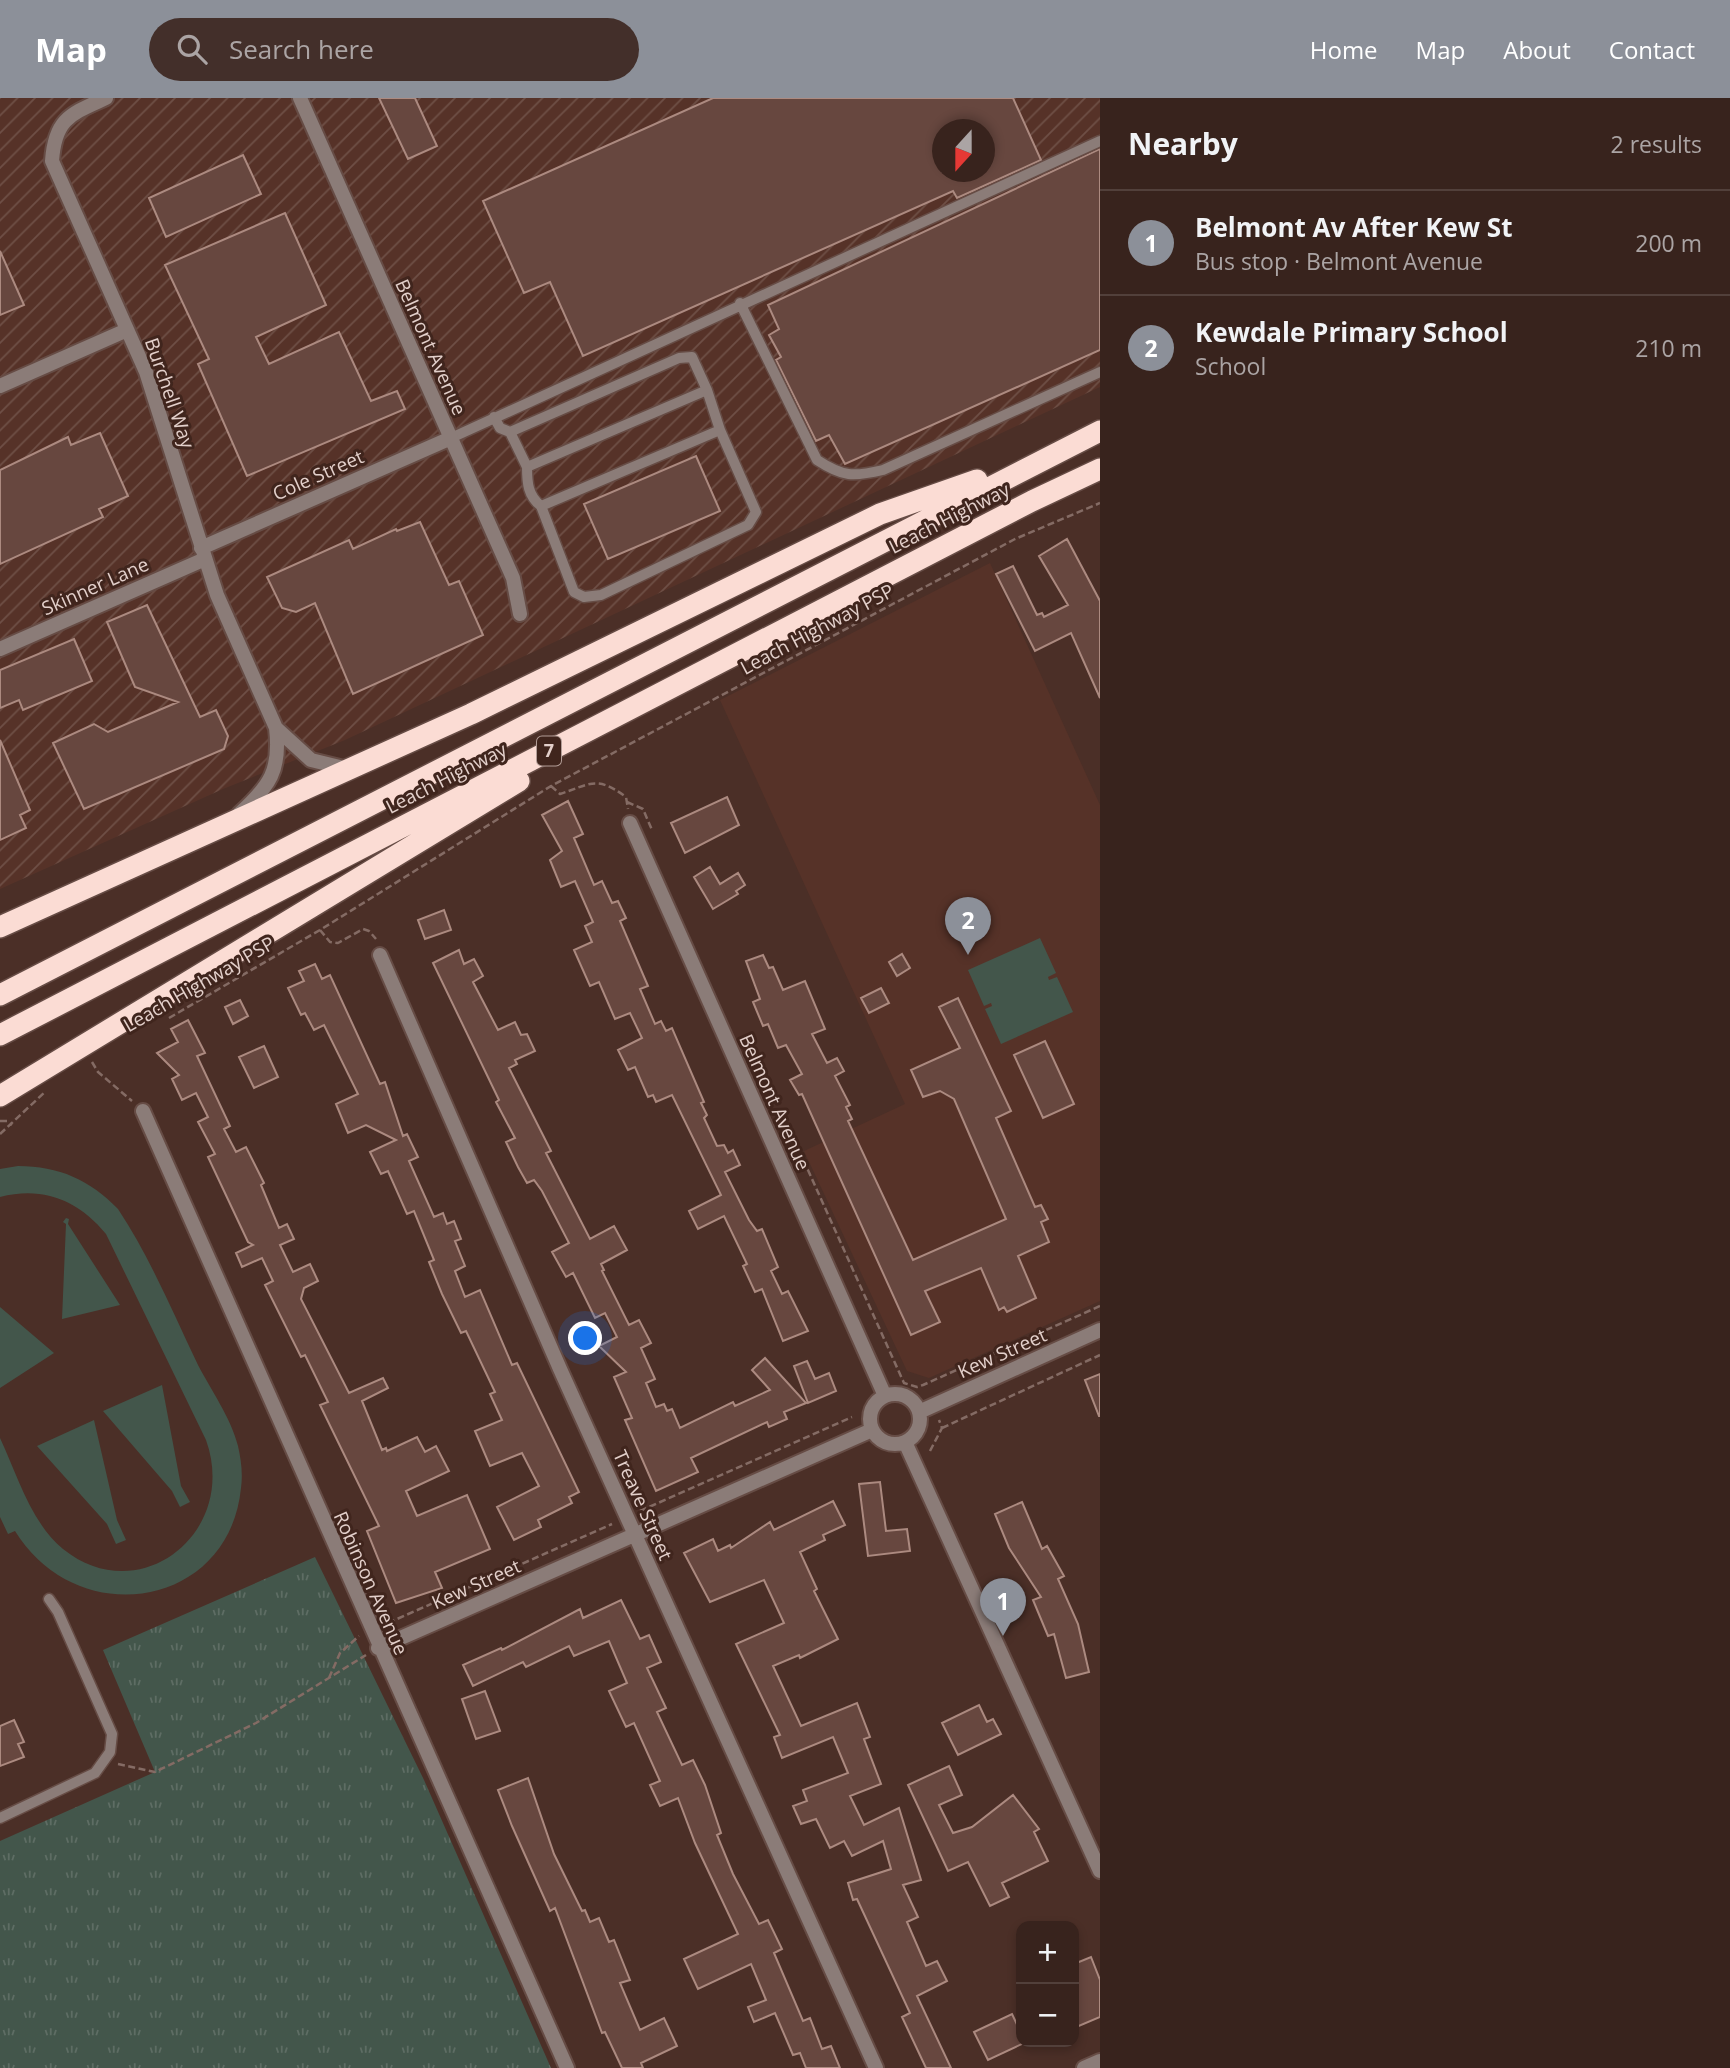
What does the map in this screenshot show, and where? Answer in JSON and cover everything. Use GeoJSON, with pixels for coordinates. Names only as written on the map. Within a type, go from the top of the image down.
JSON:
{"type":"FeatureCollection","features":[{"type":"Feature","properties":{"kind":"highway","name":"Leach Highway"},"geometry":{"type":"LineString","coordinates":[[0,995],[1052,453],[1100,431]]}},
{"type":"Feature","properties":{"kind":"highway","name":"7"},"geometry":{"type":"LineString","coordinates":[[0,927],[471,714],[880,514],[1052,453]]}},
{"type":"Feature","properties":{"kind":"highway","name":"Leach Highway"},"geometry":{"type":"LineString","coordinates":[[0,1035],[1020,507],[1100,469]]}},
{"type":"Feature","properties":{"kind":"highway"},"geometry":{"type":"LineString","coordinates":[[0,1096],[666,691]]}},
{"type":"Feature","properties":{"kind":"street","name":"Burchell Way"},"geometry":{"type":"LineString","coordinates":[[106,98],[67,116],[53,138],[52,160],[146,372],[217,595],[276,727],[279,751],[274,772],[260,794],[227,824]]}},
{"type":"Feature","properties":{"kind":"street","name":"Belmont Avenue"},"geometry":{"type":"LineString","coordinates":[[300,98],[513,578],[520,614]]}},
{"type":"Feature","properties":{"kind":"street"},"geometry":{"type":"LineString","coordinates":[[0,386],[127,330]]}},
{"type":"Feature","properties":{"kind":"street","name":"Cole Street"},"geometry":{"type":"LineString","coordinates":[[203,553],[451,438]]}},
{"type":"Feature","properties":{"kind":"street","name":"Skinner Lane"},"geometry":{"type":"LineString","coordinates":[[0,649],[203,553]]}},
{"type":"Feature","properties":{"kind":"street","name":"Burchell Way"},"geometry":{"type":"LineString","coordinates":[[276,727],[299,752],[311,760],[348,769]]}},
{"type":"Feature","properties":{"kind":"street","name":"Belmont Avenue"},"geometry":{"type":"LineString","coordinates":[[630,823],[885,1396]]}},
{"type":"Feature","properties":{"kind":"street","name":"Treave Street"},"geometry":{"type":"LineString","coordinates":[[380,955],[628,1517],[876,2068]]}},
{"type":"Feature","properties":{"kind":"street","name":"Robinson Avenue"},"geometry":{"type":"LineString","coordinates":[[143,1111],[378,1648],[567,2068]]}},
{"type":"Feature","properties":{"kind":"street","name":"Kew Street"},"geometry":{"type":"LineString","coordinates":[[919,1412],[1100,1330]]}},
{"type":"Feature","properties":{"kind":"street"},"geometry":{"type":"LineString","coordinates":[[901,1395],[909,1398],[919,1412],[916,1433],[905,1442],[890,1444],[872,1430],[870,1414],[873,1407],[885,1396],[901,1395]]}},
{"type":"Feature","properties":{"kind":"street","name":"Kew Street"},"geometry":{"type":"LineString","coordinates":[[378,1648],[872,1430]]}},
{"type":"Feature","properties":{"kind":"street"},"geometry":{"type":"LineString","coordinates":[[905,1442],[1100,1871]]}},
{"type":"Feature","properties":{"kind":"street"},"geometry":{"type":"LineString","coordinates":[[1083,2068],[1100,2061]]}},
{"type":"Feature","properties":{"kind":"lane"},"geometry":{"type":"LineString","coordinates":[[451,438],[740,303],[1100,141]]}},
{"type":"Feature","properties":{"kind":"lane"},"geometry":{"type":"LineString","coordinates":[[740,303],[817,460],[838,474],[858,476],[883,470],[1100,372]]}},
{"type":"Feature","properties":{"kind":"lane"},"geometry":{"type":"LineString","coordinates":[[494,417],[500,428],[510,432],[527,467],[532,500],[541,506],[575,592],[584,597],[601,595],[748,525],[756,512],[692,357],[679,358],[510,432]]}},
{"type":"Feature","properties":{"kind":"lane"},"geometry":{"type":"LineString","coordinates":[[527,467],[707,390]]}},
{"type":"Feature","properties":{"kind":"lane"},"geometry":{"type":"LineString","coordinates":[[541,506],[720,430]]}},
{"type":"Feature","properties":{"kind":"lane"},"geometry":{"type":"LineString","coordinates":[[0,1818],[94,1773],[110,1752],[112,1734],[58,1612],[49,1599]]}},
{"type":"Feature","properties":{"kind":"path","name":"Leach Highway PSP"},"geometry":{"type":"LineString","coordinates":[[164,1021],[320,930],[551,786],[1015,539],[1100,503]]}},
{"type":"Feature","properties":{"kind":"path"},"geometry":{"type":"LineString","coordinates":[[551,786],[560,794],[591,782],[608,784],[626,797],[630,823]]}},
{"type":"Feature","properties":{"kind":"path"},"geometry":{"type":"LineString","coordinates":[[627,802],[643,809],[648,815],[652,837]]}},
{"type":"Feature","properties":{"kind":"path"},"geometry":{"type":"LineString","coordinates":[[320,930],[330,942],[338,943],[363,929],[369,931],[374,935],[380,955]]}},
{"type":"Feature","properties":{"kind":"path"},"geometry":{"type":"LineString","coordinates":[[92,1062],[98,1072],[143,1111]]}},
{"type":"Feature","properties":{"kind":"path"},"geometry":{"type":"LineString","coordinates":[[0,1134],[48,1089]]}},
{"type":"Feature","properties":{"kind":"path"},"geometry":{"type":"LineString","coordinates":[[0,1121],[7,1121],[12,1125]]}},
{"type":"Feature","properties":{"kind":"path"},"geometry":{"type":"LineString","coordinates":[[794,1153],[803,1159],[904,1383],[917,1387],[923,1385],[1100,1306]]}},
{"type":"Feature","properties":{"kind":"path"},"geometry":{"type":"LineString","coordinates":[[930,1451],[943,1428],[1100,1355]]}},
{"type":"Feature","properties":{"kind":"path"},"geometry":{"type":"LineString","coordinates":[[923,1385],[926,1391]]}},
{"type":"Feature","properties":{"kind":"path"},"geometry":{"type":"LineString","coordinates":[[329,1678],[340,1653],[358,1637],[852,1418]]}},
{"type":"Feature","properties":{"kind":"path"},"geometry":{"type":"LineString","coordinates":[[939,1420],[943,1428]]}},
{"type":"Feature","properties":{"kind":"path"},"geometry":{"type":"LineString","coordinates":[[103,1761],[155,1772],[256,1723],[378,1648]]}},
{"type":"Feature","properties":{"kind":"shaded area"},"geometry":{"type":"Polygon","coordinates":[[[0,98],[1100,98],[1100,387],[345,740],[223,789],[0,889],[0,98]]]}},
{"type":"Feature","properties":{"kind":"shaded area"},"geometry":{"type":"Polygon","coordinates":[[[990,563],[1100,805],[1100,1301],[929,1378],[907,1371],[804,1151],[905,1104],[720,700],[990,563]]]}},
{"type":"Feature","properties":{"kind":"green space"},"geometry":{"type":"Polygon","coordinates":[[[1040,938],[1056,973],[1048,977],[1049,980],[1057,977],[1073,1012],[1001,1044],[985,1009],[992,1006],[991,1003],[984,1006],[968,970],[1040,938]]]}},
{"type":"Feature","properties":{"kind":"green space"},"geometry":{"type":"Polygon","coordinates":[[[18,1166],[47,1169],[73,1177],[96,1190],[118,1209],[151,1266],[235,1436],[241,1461],[242,1483],[230,1529],[209,1560],[181,1581],[147,1593],[111,1594],[75,1584],[42,1563],[15,1531],[8,1534],[0,1517],[0,1438],[33,1512],[63,1549],[93,1566],[122,1571],[151,1566],[176,1552],[196,1531],[208,1505],[212,1474],[206,1440],[106,1234],[84,1212],[59,1199],[31,1193],[0,1197],[0,1169],[18,1166]]]}},
{"type":"Feature","properties":{"kind":"green space"},"geometry":{"type":"Polygon","coordinates":[[[66,1218],[120,1305],[62,1319],[66,1224],[63,1222],[66,1218]]]}},
{"type":"Feature","properties":{"kind":"green space"},"geometry":{"type":"Polygon","coordinates":[[[0,1307],[54,1353],[0,1388],[0,1307]]]}},
{"type":"Feature","properties":{"kind":"green space"},"geometry":{"type":"Polygon","coordinates":[[[162,1385],[181,1486],[190,1502],[180,1507],[172,1491],[103,1411],[162,1385]]]}},
{"type":"Feature","properties":{"kind":"green space"},"geometry":{"type":"Polygon","coordinates":[[[94,1420],[117,1520],[126,1540],[116,1544],[107,1524],[37,1446],[94,1420]]]}},
{"type":"Feature","properties":{"kind":"green space"},"geometry":{"type":"Polygon","coordinates":[[[315,1557],[424,1780],[551,2068],[0,2068],[0,1841],[155,1772],[103,1650],[315,1557]]]}},
{"type":"Feature","properties":{"kind":"building"},"geometry":{"type":"Polygon","coordinates":[[[379,98],[415,98],[437,146],[408,159],[379,98]]]}},
{"type":"Feature","properties":{"kind":"building"},"geometry":{"type":"Polygon","coordinates":[[[713,98],[1013,98],[1041,160],[995,181],[995,119],[932,119],[932,182],[992,182],[957,198],[953,191],[583,356],[550,282],[524,293],[483,201],[713,98]]]}},
{"type":"Feature","properties":{"kind":"building"},"geometry":{"type":"Polygon","coordinates":[[[1100,149],[1100,350],[845,464],[829,435],[816,441],[776,360],[781,357],[769,335],[779,329],[768,305],[1100,149]]]}},
{"type":"Feature","properties":{"kind":"building"},"geometry":{"type":"Polygon","coordinates":[[[243,155],[261,194],[166,237],[149,198],[243,155]]]}},
{"type":"Feature","properties":{"kind":"building"},"geometry":{"type":"Polygon","coordinates":[[[285,213],[326,305],[256,337],[269,364],[339,332],[371,401],[397,391],[405,409],[247,476],[198,364],[209,359],[165,265],[285,213]]]}},
{"type":"Feature","properties":{"kind":"building"},"geometry":{"type":"Polygon","coordinates":[[[0,251],[24,305],[0,315],[0,251]]]}},
{"type":"Feature","properties":{"kind":"building"},"geometry":{"type":"Polygon","coordinates":[[[100,433],[128,496],[99,509],[103,517],[0,564],[0,470],[68,437],[71,445],[100,433]]]}},
{"type":"Feature","properties":{"kind":"building"},"geometry":{"type":"Polygon","coordinates":[[[696,456],[720,511],[608,559],[584,504],[696,456]]]}},
{"type":"Feature","properties":{"kind":"building"},"geometry":{"type":"Polygon","coordinates":[[[420,522],[449,585],[459,581],[483,635],[353,694],[315,603],[296,612],[282,608],[267,577],[349,540],[353,549],[396,529],[397,531],[420,522]]]}},
{"type":"Feature","properties":{"kind":"building"},"geometry":{"type":"Polygon","coordinates":[[[1067,539],[1100,601],[1100,698],[1071,633],[1035,651],[996,574],[1013,566],[1037,615],[1042,613],[1044,617],[1068,605],[1039,556],[1067,539]]]}},
{"type":"Feature","properties":{"kind":"building"},"geometry":{"type":"Polygon","coordinates":[[[147,605],[200,717],[216,710],[228,736],[224,749],[84,809],[53,743],[94,724],[108,732],[178,702],[135,687],[107,622],[147,605]]]}},
{"type":"Feature","properties":{"kind":"building"},"geometry":{"type":"Polygon","coordinates":[[[74,639],[92,681],[23,710],[19,700],[0,708],[0,670],[74,639]]]}},
{"type":"Feature","properties":{"kind":"building"},"geometry":{"type":"Polygon","coordinates":[[[0,740],[30,810],[20,815],[26,828],[0,840],[0,740]]]}},
{"type":"Feature","properties":{"kind":"building"},"geometry":{"type":"Polygon","coordinates":[[[727,797],[739,825],[685,853],[671,823],[727,797]]]}},
{"type":"Feature","properties":{"kind":"building"},"geometry":{"type":"Polygon","coordinates":[[[568,801],[583,834],[574,838],[594,885],[602,881],[612,903],[618,901],[626,918],[620,921],[648,986],[640,989],[655,1024],[661,1021],[666,1031],[672,1028],[704,1102],[701,1103],[707,1115],[704,1118],[717,1146],[724,1145],[728,1153],[733,1150],[740,1165],[725,1172],[749,1220],[757,1231],[762,1229],[778,1267],[771,1271],[782,1294],[788,1291],[808,1331],[783,1341],[762,1289],[755,1292],[743,1266],[747,1264],[724,1216],[698,1229],[689,1211],[721,1195],[672,1095],[656,1102],[653,1095],[648,1097],[635,1067],[628,1070],[618,1050],[642,1038],[630,1013],[615,1019],[599,982],[590,986],[574,950],[592,942],[585,926],[593,922],[575,881],[561,887],[550,860],[562,851],[542,815],[568,801]]]}},
{"type":"Feature","properties":{"kind":"building"},"geometry":{"type":"Polygon","coordinates":[[[710,867],[720,884],[738,873],[745,885],[736,891],[738,894],[713,909],[694,877],[710,867]]]}},
{"type":"Feature","properties":{"kind":"building"},"geometry":{"type":"Polygon","coordinates":[[[444,910],[451,930],[425,939],[418,920],[444,910]]]}},
{"type":"Feature","properties":{"kind":"building"},"geometry":{"type":"Polygon","coordinates":[[[459,950],[464,964],[474,959],[483,976],[473,982],[498,1030],[515,1022],[521,1035],[527,1034],[535,1051],[515,1060],[517,1064],[509,1068],[551,1151],[546,1153],[590,1239],[614,1226],[627,1250],[601,1264],[604,1270],[602,1271],[629,1325],[639,1320],[651,1343],[641,1348],[655,1379],[646,1383],[656,1407],[664,1404],[667,1411],[672,1409],[680,1428],[733,1402],[735,1406],[770,1390],[752,1370],[765,1358],[806,1403],[784,1412],[787,1419],[769,1427],[767,1422],[691,1458],[698,1472],[656,1491],[625,1420],[632,1418],[614,1377],[626,1372],[599,1346],[617,1337],[605,1313],[595,1318],[573,1273],[566,1277],[552,1252],[569,1243],[542,1191],[534,1180],[527,1183],[518,1167],[506,1142],[515,1138],[433,963],[459,950]]]}},
{"type":"Feature","properties":{"kind":"building"},"geometry":{"type":"Polygon","coordinates":[[[902,954],[910,968],[897,976],[889,962],[902,954]]]}},
{"type":"Feature","properties":{"kind":"building"},"geometry":{"type":"Polygon","coordinates":[[[763,955],[769,968],[773,967],[783,990],[805,981],[825,1029],[812,1034],[827,1063],[837,1058],[844,1071],[835,1076],[850,1105],[846,1107],[852,1119],[848,1121],[913,1260],[1006,1219],[954,1099],[940,1091],[923,1097],[911,1070],[960,1048],[939,1007],[958,998],[1011,1111],[996,1118],[1035,1207],[1041,1205],[1048,1219],[1041,1222],[1049,1242],[1018,1256],[1036,1298],[1007,1312],[1004,1307],[999,1310],[981,1268],[925,1291],[940,1322],[911,1335],[802,1094],[799,1095],[790,1080],[802,1074],[786,1045],[778,1048],[768,1024],[763,1026],[753,1002],[760,999],[746,961],[763,955]]]}},
{"type":"Feature","properties":{"kind":"building"},"geometry":{"type":"Polygon","coordinates":[[[315,964],[322,979],[330,975],[380,1084],[385,1082],[403,1136],[407,1134],[418,1157],[409,1161],[434,1217],[443,1213],[447,1224],[454,1221],[461,1239],[455,1241],[465,1266],[455,1271],[465,1297],[480,1290],[512,1365],[517,1363],[579,1492],[569,1497],[572,1503],[538,1520],[541,1527],[514,1540],[497,1507],[539,1486],[522,1453],[490,1466],[475,1431],[502,1420],[490,1394],[495,1392],[466,1331],[461,1333],[442,1294],[429,1262],[434,1260],[414,1211],[407,1214],[388,1171],[381,1174],[370,1152],[396,1140],[366,1125],[348,1133],[336,1104],[358,1094],[324,1025],[314,1030],[305,1013],[301,1015],[288,988],[304,981],[299,971],[315,964]]]}},
{"type":"Feature","properties":{"kind":"building"},"geometry":{"type":"Polygon","coordinates":[[[881,988],[889,1003],[869,1013],[861,998],[881,988]]]}},
{"type":"Feature","properties":{"kind":"building"},"geometry":{"type":"Polygon","coordinates":[[[240,1000],[248,1016],[233,1024],[225,1007],[240,1000]]]}},
{"type":"Feature","properties":{"kind":"building"},"geometry":{"type":"Polygon","coordinates":[[[188,1020],[205,1053],[197,1056],[230,1126],[224,1129],[236,1152],[246,1147],[264,1183],[261,1185],[279,1228],[287,1224],[294,1239],[280,1245],[293,1272],[310,1264],[318,1281],[304,1288],[301,1299],[349,1393],[383,1378],[388,1388],[362,1401],[382,1450],[386,1448],[387,1451],[417,1437],[425,1452],[436,1446],[449,1471],[406,1491],[417,1516],[467,1495],[490,1549],[435,1572],[442,1588],[396,1603],[367,1531],[379,1526],[320,1405],[328,1402],[305,1355],[301,1357],[265,1285],[273,1281],[262,1258],[242,1267],[236,1253],[253,1245],[248,1242],[208,1157],[215,1154],[198,1122],[208,1117],[196,1093],[182,1100],[172,1079],[179,1075],[157,1053],[178,1042],[171,1029],[188,1020]]]}},
{"type":"Feature","properties":{"kind":"building"},"geometry":{"type":"Polygon","coordinates":[[[1045,1041],[1074,1104],[1043,1118],[1014,1055],[1045,1041]]]}},
{"type":"Feature","properties":{"kind":"building"},"geometry":{"type":"Polygon","coordinates":[[[264,1046],[278,1077],[254,1088],[239,1057],[264,1046]]]}},
{"type":"Feature","properties":{"kind":"building"},"geometry":{"type":"Polygon","coordinates":[[[807,1361],[815,1379],[829,1373],[836,1391],[808,1403],[794,1366],[807,1361]]]}},
{"type":"Feature","properties":{"kind":"building"},"geometry":{"type":"Polygon","coordinates":[[[1100,1374],[1100,1416],[1099,1416],[1085,1380],[1100,1374]]]}},
{"type":"Feature","properties":{"kind":"building"},"geometry":{"type":"Polygon","coordinates":[[[880,1482],[886,1531],[907,1529],[910,1551],[868,1556],[859,1484],[880,1482]]]}},
{"type":"Feature","properties":{"kind":"building"},"geometry":{"type":"Polygon","coordinates":[[[833,1501],[845,1525],[823,1535],[825,1540],[800,1552],[817,1589],[814,1591],[838,1639],[800,1658],[799,1655],[773,1666],[801,1726],[857,1703],[870,1737],[864,1739],[881,1784],[850,1796],[864,1825],[899,1808],[921,1880],[903,1885],[918,1917],[907,1922],[926,1966],[937,1961],[947,1981],[917,1996],[951,2068],[926,2068],[902,2017],[910,2013],[857,1899],[853,1900],[848,1883],[891,1869],[883,1841],[852,1856],[844,1841],[830,1848],[816,1819],[801,1824],[793,1806],[807,1801],[803,1790],[848,1773],[833,1737],[782,1758],[774,1737],[780,1735],[736,1644],[784,1623],[764,1580],[710,1602],[684,1553],[713,1539],[718,1551],[730,1545],[731,1548],[770,1522],[774,1530],[833,1501]]]}},
{"type":"Feature","properties":{"kind":"building"},"geometry":{"type":"Polygon","coordinates":[[[1022,1502],[1042,1549],[1047,1546],[1064,1576],[1058,1579],[1078,1624],[1089,1672],[1066,1678],[1054,1634],[1048,1636],[1033,1600],[1041,1597],[1009,1548],[995,1514],[1022,1502]]]}},
{"type":"Feature","properties":{"kind":"building"},"geometry":{"type":"Polygon","coordinates":[[[621,1600],[640,1639],[649,1635],[661,1662],[647,1668],[666,1708],[657,1712],[682,1765],[693,1760],[705,1785],[721,1833],[717,1835],[733,1874],[759,1924],[768,1920],[782,1949],[774,1953],[803,2021],[810,2018],[822,2049],[831,2046],[840,2068],[806,2068],[800,2053],[793,2055],[775,2013],[754,2022],[748,2007],[766,2000],[751,1964],[698,1989],[684,1959],[738,1934],[695,1843],[678,1798],[660,1806],[650,1785],[660,1781],[634,1723],[626,1727],[609,1691],[627,1683],[609,1641],[574,1656],[569,1646],[526,1667],[523,1662],[473,1686],[463,1665],[501,1648],[502,1650],[580,1609],[583,1618],[621,1600]]]}},
{"type":"Feature","properties":{"kind":"building"},"geometry":{"type":"Polygon","coordinates":[[[485,1691],[500,1731],[476,1739],[462,1699],[485,1691]]]}},
{"type":"Feature","properties":{"kind":"building"},"geometry":{"type":"Polygon","coordinates":[[[979,1705],[987,1722],[993,1719],[1001,1734],[958,1755],[942,1723],[979,1705]]]}},
{"type":"Feature","properties":{"kind":"building"},"geometry":{"type":"Polygon","coordinates":[[[14,1720],[24,1742],[18,1744],[24,1757],[0,1766],[0,1726],[14,1720]]]}},
{"type":"Feature","properties":{"kind":"building"},"geometry":{"type":"Polygon","coordinates":[[[949,1766],[962,1795],[939,1805],[953,1833],[972,1827],[1013,1795],[1039,1829],[1034,1832],[1048,1861],[1002,1883],[1009,1897],[990,1906],[968,1862],[948,1871],[908,1785],[949,1766]]]}},
{"type":"Feature","properties":{"kind":"building"},"geometry":{"type":"Polygon","coordinates":[[[528,1778],[554,1854],[582,1911],[585,1910],[590,1922],[599,1918],[609,1942],[614,1940],[630,1980],[620,1983],[640,2030],[664,2018],[677,2046],[641,2063],[643,2068],[622,2068],[605,2032],[602,2033],[555,1908],[550,1911],[512,1826],[498,1790],[528,1778]]]}},
{"type":"Feature","properties":{"kind":"building"},"geometry":{"type":"Polygon","coordinates":[[[1091,1957],[1100,1980],[1100,2017],[1079,2026],[1079,1984],[1079,1962],[1091,1957]]]}},
{"type":"Feature","properties":{"kind":"building"},"geometry":{"type":"Polygon","coordinates":[[[1012,2014],[1016,2022],[1016,2047],[988,2060],[974,2032],[1012,2014]]]}},
{"type":"Feature","properties":{"kind":"place","name":"Kewdale Primary School"},"geometry":{"type":"Point","coordinates":[968,955]}},
{"type":"Feature","properties":{"kind":"place","name":"Belmont Av After Kew St"},"geometry":{"type":"Point","coordinates":[1003,1636]}}]}
